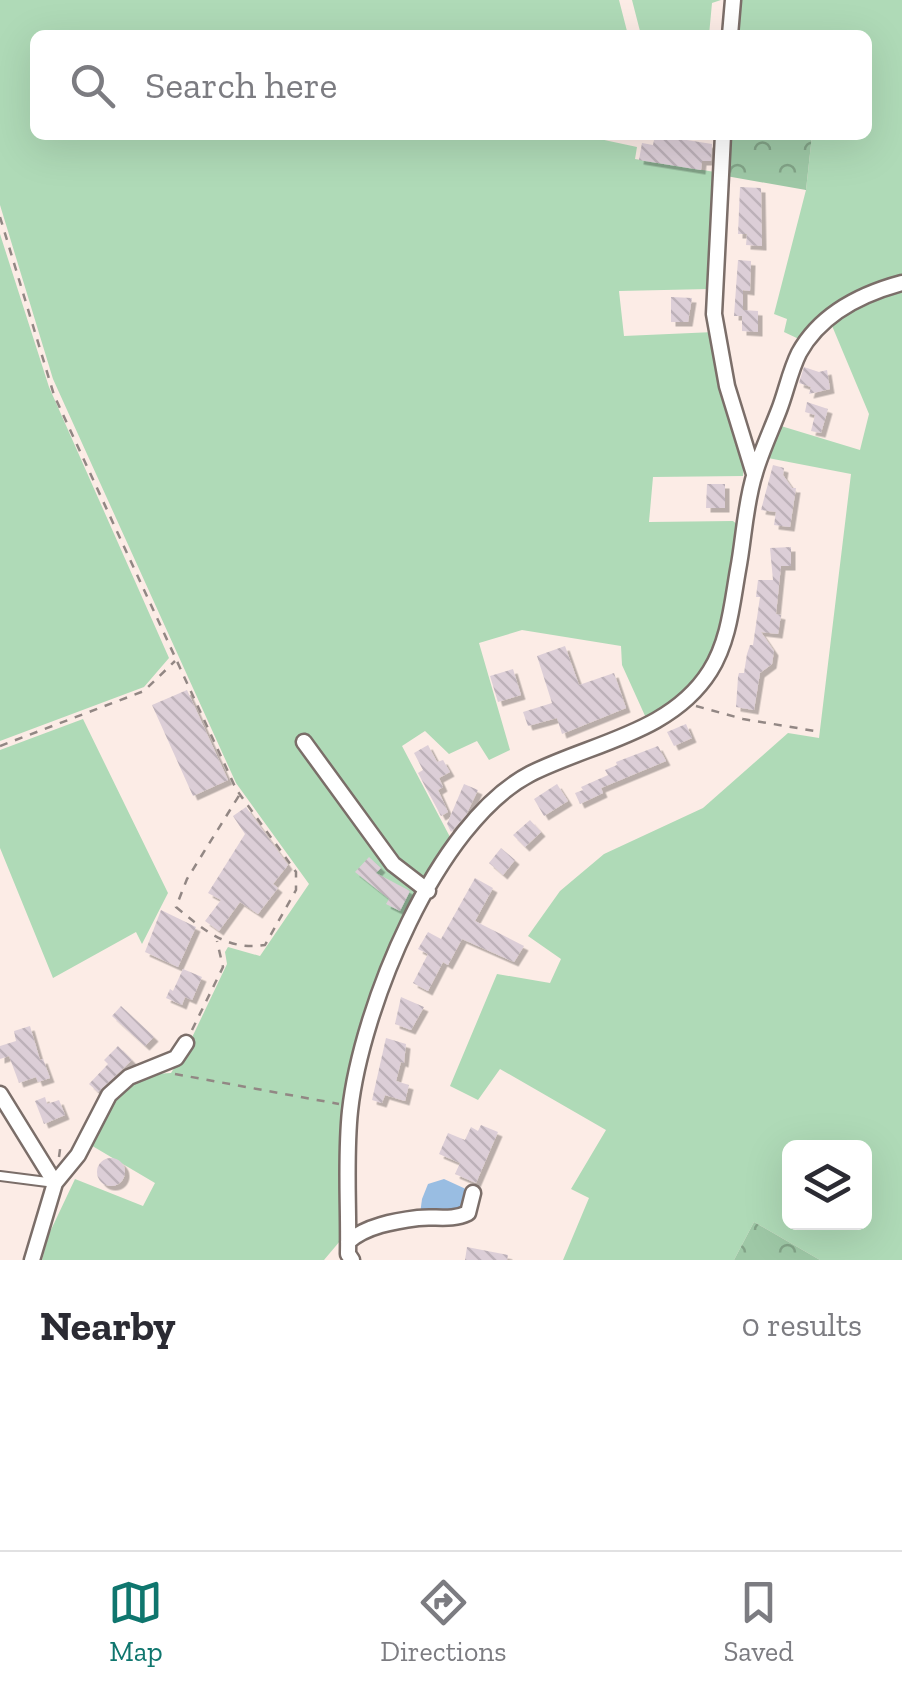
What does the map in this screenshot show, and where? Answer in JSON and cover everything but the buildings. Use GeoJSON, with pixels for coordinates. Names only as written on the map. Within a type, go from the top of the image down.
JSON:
{"type":"FeatureCollection","features":[{"type":"Feature","properties":{"kind":"street"},"geometry":{"type":"LineString","coordinates":[[730,30],[733,0]]}},
{"type":"Feature","properties":{"kind":"street"},"geometry":{"type":"LineString","coordinates":[[723,140],[714,314],[727,386],[754,475]]}},
{"type":"Feature","properties":{"kind":"street"},"geometry":{"type":"LineString","coordinates":[[347,1254],[350,1106],[381,988],[454,843],[475,817],[518,780],[646,726],[685,701],[711,670],[727,634],[754,475],[797,356],[810,336],[840,309],[902,283]]}},
{"type":"Feature","properties":{"kind":"street"},"geometry":{"type":"LineString","coordinates":[[304,742],[393,864],[428,890]]}},
{"type":"Feature","properties":{"kind":"street"},"geometry":{"type":"LineString","coordinates":[[32,1260],[55,1183],[78,1155],[108,1096],[129,1077],[176,1058],[186,1044]]}},
{"type":"Feature","properties":{"kind":"street"},"geometry":{"type":"LineString","coordinates":[[0,1094],[55,1183]]}},
{"type":"Feature","properties":{"kind":"street"},"geometry":{"type":"LineString","coordinates":[[347,1254],[368,1229],[418,1218],[458,1218],[468,1213],[473,1193]]}},
{"type":"Feature","properties":{"kind":"lane"},"geometry":{"type":"LineString","coordinates":[[0,1176],[55,1183]]}},
{"type":"Feature","properties":{"kind":"path"},"geometry":{"type":"LineString","coordinates":[[0,217],[54,395],[240,794],[296,872],[296,890],[264,945],[246,948],[217,940],[176,908],[187,879],[240,794]]}},
{"type":"Feature","properties":{"kind":"path"},"geometry":{"type":"LineString","coordinates":[[0,746],[144,692],[176,660]]}},
{"type":"Feature","properties":{"kind":"path"},"geometry":{"type":"LineString","coordinates":[[685,701],[744,720],[822,732]]}},
{"type":"Feature","properties":{"kind":"path"},"geometry":{"type":"LineString","coordinates":[[186,1044],[223,967],[217,940]]}},
{"type":"Feature","properties":{"kind":"path"},"geometry":{"type":"LineString","coordinates":[[161,1066],[180,1076],[350,1106]]}},
{"type":"Feature","properties":{"kind":"green space"},"geometry":{"type":"Polygon","coordinates":[[[0,0],[619,0],[627,30],[30,30],[30,140],[604,140],[637,147],[635,159],[715,172],[709,289],[619,291],[624,336],[714,332],[717,373],[744,464],[743,476],[653,477],[649,522],[733,521],[739,526],[717,643],[697,684],[646,718],[622,665],[621,646],[522,630],[479,643],[510,750],[489,760],[477,741],[449,754],[425,731],[402,746],[450,837],[390,947],[360,1036],[344,1103],[340,1241],[324,1260],[42,1260],[49,1234],[75,1179],[143,1206],[155,1183],[89,1144],[104,1114],[127,1085],[171,1073],[227,964],[228,947],[260,956],[309,884],[236,783],[53,379],[0,205],[0,0]]]}},
{"type":"Feature","properties":{"kind":"green space"},"geometry":{"type":"Polygon","coordinates":[[[632,0],[721,0],[712,3],[709,30],[640,30],[632,0]]]}},
{"type":"Feature","properties":{"kind":"green space"},"geometry":{"type":"Polygon","coordinates":[[[738,0],[902,0],[902,279],[876,287],[803,341],[784,332],[787,319],[774,314],[806,190],[811,140],[872,140],[872,30],[737,30],[738,0]]]}},
{"type":"Feature","properties":{"kind":"green space"},"geometry":{"type":"Polygon","coordinates":[[[729,140],[811,140],[806,190],[726,176],[729,140]]]}},
{"type":"Feature","properties":{"kind":"green space"},"geometry":{"type":"Polygon","coordinates":[[[0,234],[49,387],[169,658],[144,687],[0,741],[0,234]]]}},
{"type":"Feature","properties":{"kind":"green space"},"geometry":{"type":"Polygon","coordinates":[[[902,290],[902,1260],[820,1260],[754,1222],[734,1260],[563,1260],[589,1198],[571,1189],[606,1130],[500,1069],[478,1100],[450,1086],[497,974],[550,983],[561,959],[528,936],[560,891],[604,854],[703,808],[788,733],[819,738],[851,474],[768,458],[781,426],[860,450],[869,414],[830,321],[851,308],[902,290]]]}},
{"type":"Feature","properties":{"kind":"green space"},"geometry":{"type":"Polygon","coordinates":[[[83,719],[168,893],[142,944],[136,932],[53,978],[0,848],[0,750],[83,719]]]}},
{"type":"Feature","properties":{"kind":"green space"},"geometry":{"type":"Polygon","coordinates":[[[754,1222],[820,1260],[734,1260],[754,1222]]]}},
{"type":"Feature","properties":{"kind":"water"},"geometry":{"type":"Polygon","coordinates":[[[444,1179],[468,1190],[464,1208],[457,1213],[420,1214],[428,1184],[444,1179]]]}}]}
